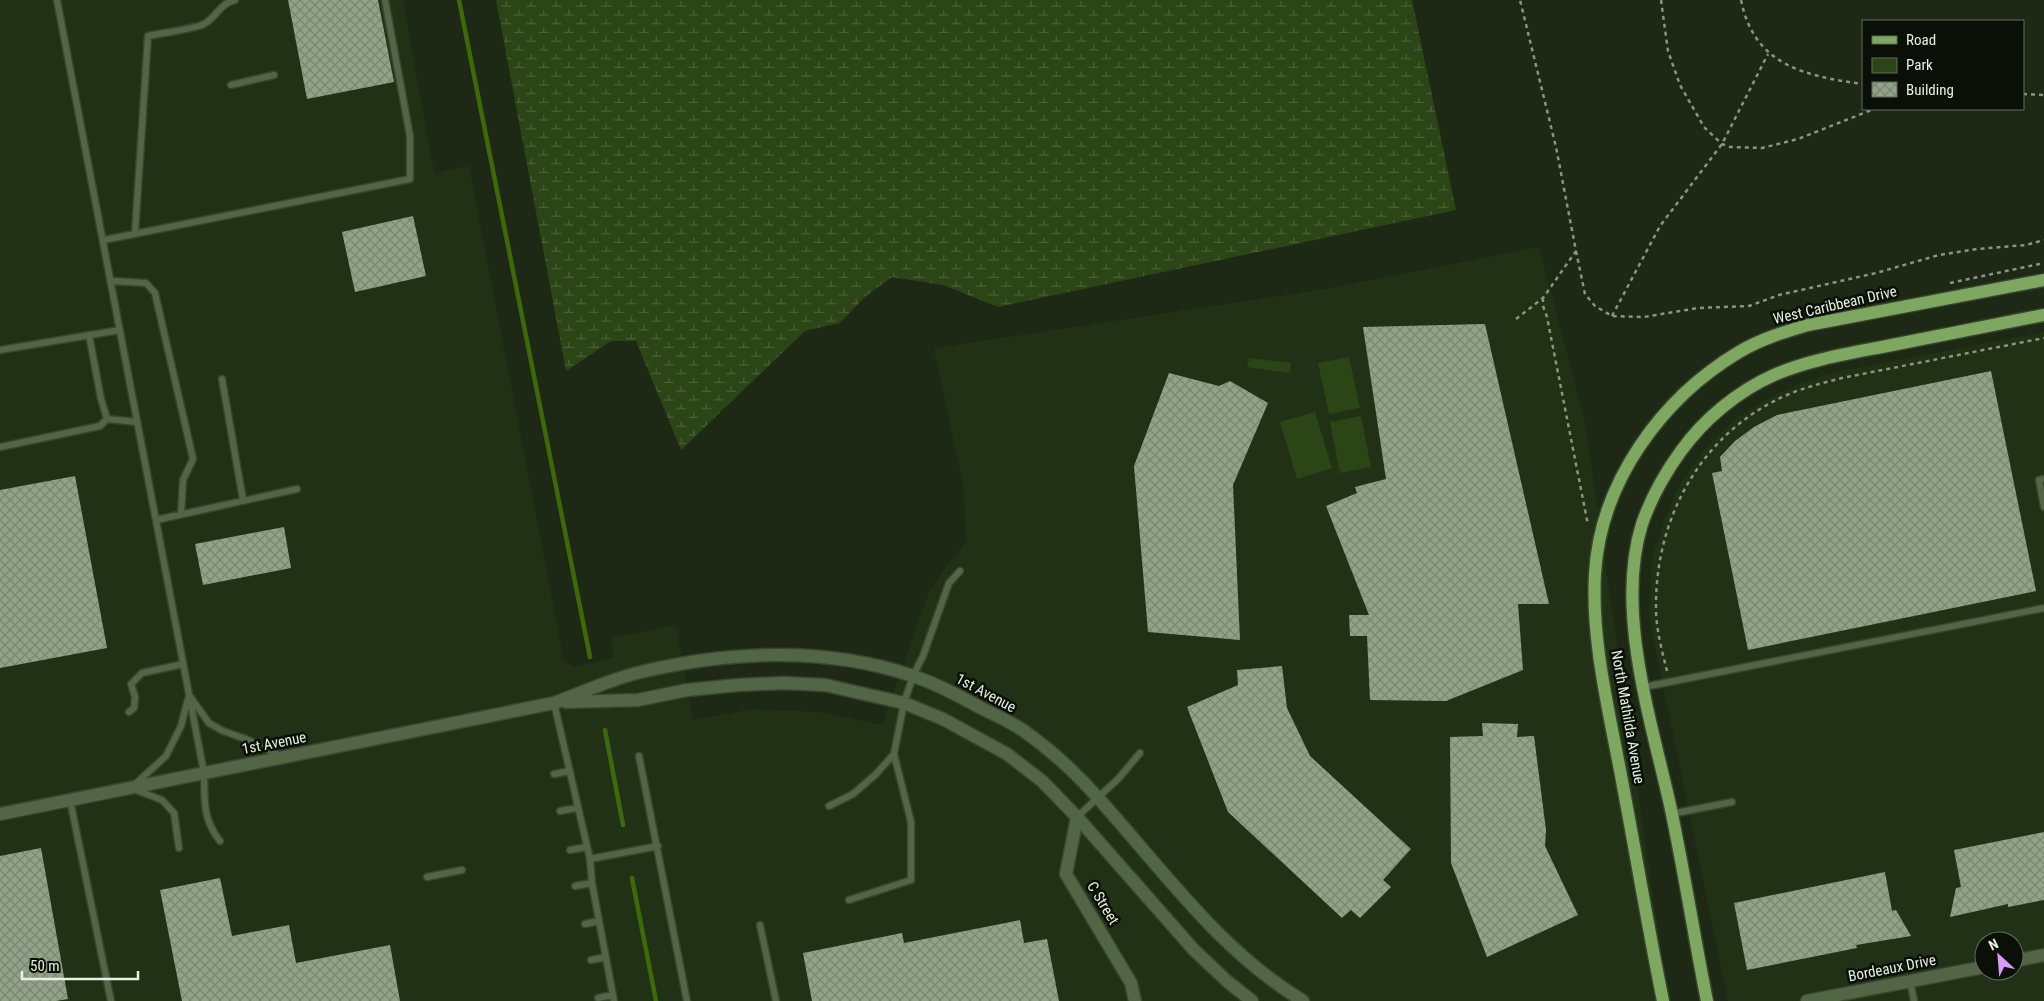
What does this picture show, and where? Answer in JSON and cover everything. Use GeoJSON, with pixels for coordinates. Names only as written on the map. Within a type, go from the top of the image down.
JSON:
{"type":"FeatureCollection","features":[{"type":"Feature","properties":{"kind":"main road","name":"West Caribbean Drive"},"geometry":{"type":"LineString","coordinates":[[1642,444],[1660,417],[1704,376],[1740,351],[1772,336],[1808,325],[2044,280]]}},
{"type":"Feature","properties":{"kind":"main road","name":"North Mathilda Avenue"},"geometry":{"type":"LineString","coordinates":[[1707,1001],[1672,814],[1644,687],[1634,629],[1632,579],[1642,524],[1655,493],[1671,465],[1690,439],[1716,413],[1742,394],[1772,376],[1803,364],[2044,315]]}},
{"type":"Feature","properties":{"kind":"main road","name":"North Mathilda Avenue"},"geometry":{"type":"LineString","coordinates":[[1642,444],[1622,476],[1609,506],[1600,541],[1595,574],[1596,608],[1605,685],[1663,1001]]}},
{"type":"Feature","properties":{"kind":"street","name":"1st Avenue"},"geometry":{"type":"LineString","coordinates":[[0,814],[285,758],[554,702],[636,673],[683,664],[737,657],[782,654],[830,658],[873,665],[913,676],[955,694],[1023,731],[1061,760],[1098,797],[1214,930],[1246,960],[1278,986],[1303,1001]]}},
{"type":"Feature","properties":{"kind":"street","name":"1st Avenue"},"geometry":{"type":"LineString","coordinates":[[554,702],[638,700],[687,690],[784,682],[825,685],[904,702],[943,719],[1007,754],[1042,782],[1077,816],[1194,950],[1228,982],[1252,1001]]}},
{"type":"Feature","properties":{"kind":"street","name":"C Street"},"geometry":{"type":"LineString","coordinates":[[1077,816],[1066,874],[1132,983],[1135,1001]]}},
{"type":"Feature","properties":{"kind":"street"},"geometry":{"type":"LineString","coordinates":[[2024,959],[2044,955]]}},
{"type":"Feature","properties":{"kind":"street","name":"Bordeaux Drive"},"geometry":{"type":"LineString","coordinates":[[1806,1001],[1974,968]]}},
{"type":"Feature","properties":{"kind":"lane"},"geometry":{"type":"LineString","coordinates":[[57,0],[204,773],[206,819],[210,829],[220,841]]}},
{"type":"Feature","properties":{"kind":"lane"},"geometry":{"type":"LineString","coordinates":[[135,233],[148,36],[203,24],[223,5],[235,0]]}},
{"type":"Feature","properties":{"kind":"lane"},"geometry":{"type":"LineString","coordinates":[[104,240],[410,179],[410,136],[385,0]]}},
{"type":"Feature","properties":{"kind":"lane"},"geometry":{"type":"LineString","coordinates":[[231,85],[274,75]]}},
{"type":"Feature","properties":{"kind":"lane"},"geometry":{"type":"LineString","coordinates":[[111,281],[146,283],[155,293],[193,459],[184,480],[181,514]]}},
{"type":"Feature","properties":{"kind":"lane"},"geometry":{"type":"LineString","coordinates":[[0,350],[120,330]]}},
{"type":"Feature","properties":{"kind":"lane"},"geometry":{"type":"LineString","coordinates":[[89,335],[101,399],[107,419]]}},
{"type":"Feature","properties":{"kind":"lane"},"geometry":{"type":"LineString","coordinates":[[222,379],[243,500]]}},
{"type":"Feature","properties":{"kind":"lane"},"geometry":{"type":"LineString","coordinates":[[107,419],[137,422]]}},
{"type":"Feature","properties":{"kind":"lane"},"geometry":{"type":"LineString","coordinates":[[0,447],[100,426],[107,419]]}},
{"type":"Feature","properties":{"kind":"lane"},"geometry":{"type":"LineString","coordinates":[[2044,479],[2039,480],[2044,506]]}},
{"type":"Feature","properties":{"kind":"lane"},"geometry":{"type":"LineString","coordinates":[[156,520],[297,489]]}},
{"type":"Feature","properties":{"kind":"lane"},"geometry":{"type":"LineString","coordinates":[[850,900],[911,880],[911,822],[894,754],[904,702],[913,676],[923,656],[949,583],[960,571]]}},
{"type":"Feature","properties":{"kind":"lane"},"geometry":{"type":"LineString","coordinates":[[1644,687],[2044,608]]}},
{"type":"Feature","properties":{"kind":"lane"},"geometry":{"type":"LineString","coordinates":[[129,712],[134,708],[135,697],[131,684],[142,673],[183,664]]}},
{"type":"Feature","properties":{"kind":"lane"},"geometry":{"type":"LineString","coordinates":[[189,695],[209,723],[285,758]]}},
{"type":"Feature","properties":{"kind":"lane"},"geometry":{"type":"LineString","coordinates":[[178,848],[174,813],[162,800],[131,788],[166,756],[181,726],[189,695]]}},
{"type":"Feature","properties":{"kind":"lane"},"geometry":{"type":"LineString","coordinates":[[554,702],[590,859],[592,882],[614,998],[598,998]]}},
{"type":"Feature","properties":{"kind":"lane"},"geometry":{"type":"LineString","coordinates":[[1077,816],[1119,778],[1140,753]]}},
{"type":"Feature","properties":{"kind":"lane"},"geometry":{"type":"LineString","coordinates":[[829,806],[853,794],[876,774],[894,754]]}},
{"type":"Feature","properties":{"kind":"lane"},"geometry":{"type":"LineString","coordinates":[[640,756],[687,1001]]}},
{"type":"Feature","properties":{"kind":"lane"},"geometry":{"type":"LineString","coordinates":[[554,774],[569,771]]}},
{"type":"Feature","properties":{"kind":"lane"},"geometry":{"type":"LineString","coordinates":[[70,800],[111,1001]]}},
{"type":"Feature","properties":{"kind":"lane"},"geometry":{"type":"LineString","coordinates":[[1672,814],[1732,802]]}},
{"type":"Feature","properties":{"kind":"lane"},"geometry":{"type":"LineString","coordinates":[[560,811],[577,808]]}},
{"type":"Feature","properties":{"kind":"lane"},"geometry":{"type":"LineString","coordinates":[[590,859],[658,846]]}},
{"type":"Feature","properties":{"kind":"lane"},"geometry":{"type":"LineString","coordinates":[[570,850],[586,847]]}},
{"type":"Feature","properties":{"kind":"lane"},"geometry":{"type":"LineString","coordinates":[[427,877],[462,870]]}},
{"type":"Feature","properties":{"kind":"lane"},"geometry":{"type":"LineString","coordinates":[[575,886],[592,882]]}},
{"type":"Feature","properties":{"kind":"lane"},"geometry":{"type":"LineString","coordinates":[[584,924],[600,921]]}},
{"type":"Feature","properties":{"kind":"lane"},"geometry":{"type":"LineString","coordinates":[[760,925],[776,1001]]}},
{"type":"Feature","properties":{"kind":"lane"},"geometry":{"type":"LineString","coordinates":[[590,960],[606,956]]}},
{"type":"Feature","properties":{"kind":"lane"},"geometry":{"type":"LineString","coordinates":[[1910,981],[1914,1001]]}},
{"type":"Feature","properties":{"kind":"path"},"geometry":{"type":"LineString","coordinates":[[1520,0],[1556,147],[1585,294],[1595,306],[1612,316],[1644,318],[1698,308],[1749,306],[1779,295],[1876,273],[1939,255],[1977,249],[2026,245],[2044,240]]}},
{"type":"Feature","properties":{"kind":"path"},"geometry":{"type":"LineString","coordinates":[[1661,0],[1668,51],[1680,85],[1704,127],[1722,144],[1730,147],[1762,148],[1798,140],[1872,110]]}},
{"type":"Feature","properties":{"kind":"path"},"geometry":{"type":"LineString","coordinates":[[1741,0],[1743,11],[1756,40],[1768,54],[1792,68],[1862,84]]}},
{"type":"Feature","properties":{"kind":"path"},"geometry":{"type":"LineString","coordinates":[[1612,316],[1660,226],[1722,144],[1768,54]]}},
{"type":"Feature","properties":{"kind":"path"},"geometry":{"type":"LineString","coordinates":[[2024,94],[2044,95]]}},
{"type":"Feature","properties":{"kind":"path"},"geometry":{"type":"LineString","coordinates":[[1516,319],[1543,298],[1576,251]]}},
{"type":"Feature","properties":{"kind":"path"},"geometry":{"type":"LineString","coordinates":[[1543,298],[1543,306],[1547,317],[1588,525]]}},
{"type":"Feature","properties":{"kind":"path"},"geometry":{"type":"LineString","coordinates":[[1669,682],[1656,609],[1662,546],[1670,519],[1683,492],[1702,464],[1741,422],[1787,395],[1809,387],[1842,378],[2044,338]]}},
{"type":"Feature","properties":{"kind":"shaded area"},"geometry":{"type":"Polygon","coordinates":[[[0,0],[403,0],[434,173],[469,166],[564,661],[574,667],[614,658],[611,638],[676,625],[693,720],[752,709],[819,712],[882,725],[930,589],[966,541],[964,490],[934,348],[1325,289],[1539,247],[1585,422],[1668,1001],[0,1001],[0,0]]]}},
{"type":"Feature","properties":{"kind":"shaded area"},"geometry":{"type":"Polygon","coordinates":[[[2044,332],[2044,1001],[1728,1001],[1649,617],[1652,557],[1667,513],[1681,482],[1704,450],[1733,420],[1770,397],[1806,381],[1845,370],[2044,332]]]}},
{"type":"Feature","properties":{"kind":"green space"},"geometry":{"type":"Polygon","coordinates":[[[496,0],[1412,0],[1456,210],[998,307],[943,285],[892,277],[865,297],[840,323],[805,331],[681,450],[636,341],[611,341],[566,371],[496,0]]]}},
{"type":"Feature","properties":{"kind":"green space"},"geometry":{"type":"Polygon","coordinates":[[[1349,357],[1360,408],[1329,414],[1318,363],[1349,357]]]}},
{"type":"Feature","properties":{"kind":"green space"},"geometry":{"type":"Polygon","coordinates":[[[1249,358],[1291,363],[1290,373],[1247,367],[1249,358]]]}},
{"type":"Feature","properties":{"kind":"green space"},"geometry":{"type":"Polygon","coordinates":[[[1315,412],[1332,468],[1297,479],[1280,422],[1315,412]]]}},
{"type":"Feature","properties":{"kind":"green space"},"geometry":{"type":"Polygon","coordinates":[[[1361,416],[1371,467],[1340,473],[1330,422],[1361,416]]]}},
{"type":"Feature","properties":{"kind":"building"},"geometry":{"type":"Polygon","coordinates":[[[288,0],[378,0],[394,82],[307,99],[288,0]]]}},
{"type":"Feature","properties":{"kind":"building"},"geometry":{"type":"Polygon","coordinates":[[[413,216],[426,276],[355,292],[342,232],[413,216]]]}},
{"type":"Feature","properties":{"kind":"building"},"geometry":{"type":"Polygon","coordinates":[[[1485,324],[1549,604],[1518,604],[1523,670],[1446,701],[1370,700],[1367,636],[1350,636],[1349,615],[1369,615],[1326,506],[1357,493],[1355,487],[1386,479],[1363,327],[1485,324]]]}},
{"type":"Feature","properties":{"kind":"building"},"geometry":{"type":"Polygon","coordinates":[[[1991,371],[2036,591],[1748,650],[1712,473],[1722,471],[1720,457],[1735,441],[1754,427],[1777,415],[1991,371]]]}},
{"type":"Feature","properties":{"kind":"building"},"geometry":{"type":"Polygon","coordinates":[[[1169,373],[1219,386],[1230,381],[1268,403],[1233,485],[1240,640],[1148,632],[1134,466],[1169,373]]]}},
{"type":"Feature","properties":{"kind":"building"},"geometry":{"type":"Polygon","coordinates":[[[75,476],[107,648],[0,668],[0,490],[75,476]]]}},
{"type":"Feature","properties":{"kind":"building"},"geometry":{"type":"Polygon","coordinates":[[[284,527],[291,568],[203,585],[195,544],[284,527]]]}},
{"type":"Feature","properties":{"kind":"building"},"geometry":{"type":"Polygon","coordinates":[[[1282,666],[1287,708],[1310,756],[1411,849],[1383,880],[1391,887],[1360,918],[1351,910],[1342,918],[1228,812],[1187,707],[1238,685],[1237,670],[1282,666]]]}},
{"type":"Feature","properties":{"kind":"building"},"geometry":{"type":"Polygon","coordinates":[[[1482,723],[1518,724],[1517,737],[1534,736],[1546,830],[1545,846],[1578,915],[1487,957],[1451,863],[1450,737],[1483,736],[1482,723]]]}},
{"type":"Feature","properties":{"kind":"building"},"geometry":{"type":"Polygon","coordinates":[[[2044,832],[2044,900],[2008,907],[2008,904],[1950,917],[1956,888],[1961,887],[1954,850],[2044,832]]]}},
{"type":"Feature","properties":{"kind":"building"},"geometry":{"type":"Polygon","coordinates":[[[41,848],[68,999],[56,1001],[0,1001],[0,856],[41,848]]]}},
{"type":"Feature","properties":{"kind":"building"},"geometry":{"type":"Polygon","coordinates":[[[1885,872],[1892,911],[1896,910],[1911,936],[1856,945],[1857,948],[1747,970],[1734,903],[1885,872]]]}},
{"type":"Feature","properties":{"kind":"building"},"geometry":{"type":"Polygon","coordinates":[[[220,878],[232,936],[289,925],[296,963],[390,945],[400,1001],[182,1001],[160,890],[220,878]]]}},
{"type":"Feature","properties":{"kind":"building"},"geometry":{"type":"Polygon","coordinates":[[[1020,920],[1024,943],[1047,939],[1059,1001],[812,1001],[803,953],[902,933],[904,943],[1020,920]]]}},
{"type":"Feature","properties":{"kind":"waterway"},"geometry":{"type":"LineString","coordinates":[[459,0],[590,657]]}},
{"type":"Feature","properties":{"kind":"waterway"},"geometry":{"type":"LineString","coordinates":[[605,730],[623,825]]}},
{"type":"Feature","properties":{"kind":"waterway"},"geometry":{"type":"LineString","coordinates":[[632,878],[656,1001]]}}]}
